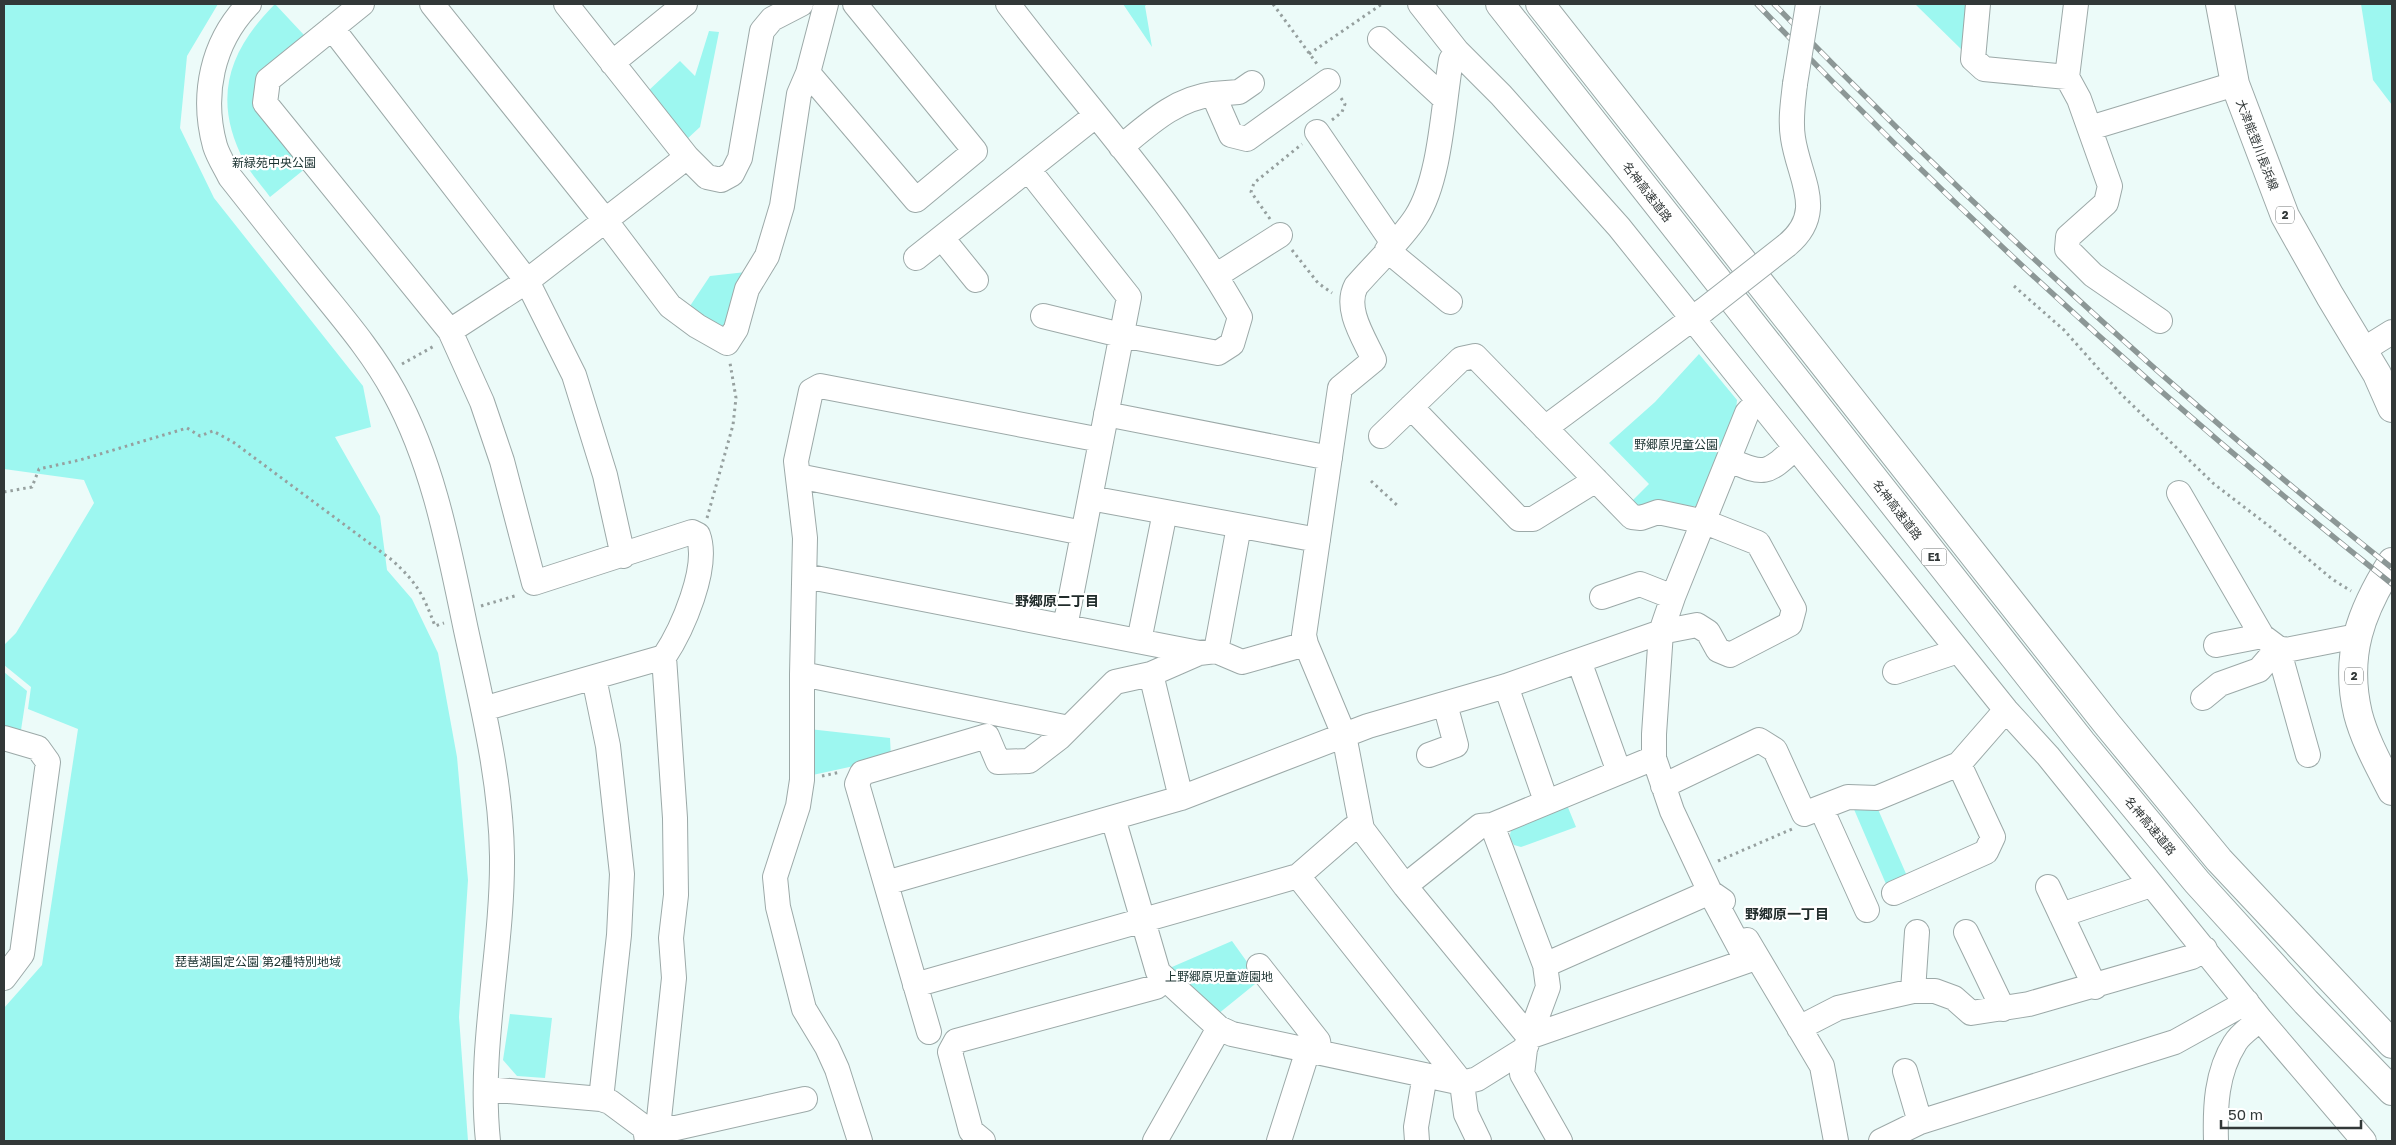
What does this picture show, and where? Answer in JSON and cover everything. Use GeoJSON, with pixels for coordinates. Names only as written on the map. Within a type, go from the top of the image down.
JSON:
{"type":"FeatureCollection","features":[{"type":"Feature","properties":{"kind":"main road","name":"名神高速道路"},"geometry":{"type":"LineString","coordinates":[[1500,4],[2082,743],[2197,882],[2306,1002],[2392,1091]]}},
{"type":"Feature","properties":{"kind":"main road","name":"E1"},"geometry":{"type":"LineString","coordinates":[[1540,4],[2107,724],[2219,860],[2392,1044]]}},
{"type":"Feature","properties":{"kind":"main road","name":"大津能登川長浜線"},"geometry":{"type":"LineString","coordinates":[[2220,4],[2234,84],[2285,216],[2363,350],[2392,408]]}},
{"type":"Feature","properties":{"kind":"main road","name":"2"},"geometry":{"type":"LineString","coordinates":[[2392,562],[2369,601],[2357,636],[2354,693],[2359,716],[2392,791]]}},
{"type":"Feature","properties":{"kind":"street"},"geometry":{"type":"LineString","coordinates":[[249,4],[226,33],[216,55],[210,83],[208,113],[216,147],[230,177],[373,358],[394,391],[426,463],[483,709],[498,805],[502,855],[487,1054],[488,1141]]}},
{"type":"Feature","properties":{"kind":"street"},"geometry":{"type":"LineString","coordinates":[[362,4],[268,80],[265,102],[451,333],[482,402],[502,461],[534,583],[623,556],[692,532],[698,535],[701,543],[701,557],[692,598],[679,634],[664,657],[674,810],[676,895],[672,938],[674,978],[650,1132]]}},
{"type":"Feature","properties":{"kind":"street"},"geometry":{"type":"LineString","coordinates":[[432,4],[605,220],[670,306],[697,326],[727,343],[736,329],[747,289],[767,256],[782,206],[799,94],[808,73],[826,4]]}},
{"type":"Feature","properties":{"kind":"street"},"geometry":{"type":"LineString","coordinates":[[566,4],[687,157],[707,176],[721,180],[732,174],[740,158],[762,31],[768,12],[801,4]]}},
{"type":"Feature","properties":{"kind":"street"},"geometry":{"type":"LineString","coordinates":[[612,63],[685,4]]}},
{"type":"Feature","properties":{"kind":"street"},"geometry":{"type":"LineString","coordinates":[[808,73],[916,200],[975,151],[855,4]]}},
{"type":"Feature","properties":{"kind":"street"},"geometry":{"type":"LineString","coordinates":[[1008,4],[1176,216],[1217,275],[1240,317],[1232,344],[1218,353],[1121,335],[1043,316]]}},
{"type":"Feature","properties":{"kind":"street"},"geometry":{"type":"LineString","coordinates":[[1420,4],[1457,51],[1501,96],[1698,314],[1757,402],[2006,710],[2048,756],[2151,886],[2364,1141]]}},
{"type":"Feature","properties":{"kind":"street"},"geometry":{"type":"LineString","coordinates":[[1545,428],[1698,314],[1799,234],[1808,219],[1804,181],[1793,139],[1792,110],[1808,4]]}},
{"type":"Feature","properties":{"kind":"street"},"geometry":{"type":"LineString","coordinates":[[1978,4],[1973,59],[1984,69],[2067,77]]}},
{"type":"Feature","properties":{"kind":"street"},"geometry":{"type":"LineString","coordinates":[[2076,4],[2067,77],[2079,99],[2110,186],[2106,203],[2068,237],[2067,249],[2093,275],[2160,321]]}},
{"type":"Feature","properties":{"kind":"street"},"geometry":{"type":"LineString","coordinates":[[332,28],[527,281],[574,375],[605,475],[623,556]]}},
{"type":"Feature","properties":{"kind":"street"},"geometry":{"type":"LineString","coordinates":[[1380,39],[1444,99]]}},
{"type":"Feature","properties":{"kind":"street"},"geometry":{"type":"LineString","coordinates":[[1457,51],[1451,60],[1437,154],[1430,183],[1417,216],[1356,286],[1351,295],[1351,306],[1374,360],[1340,388],[1304,635],[1344,735],[1362,829],[1527,1043]]}},
{"type":"Feature","properties":{"kind":"street"},"geometry":{"type":"LineString","coordinates":[[1212,94],[1231,135],[1247,139],[1328,81]]}},
{"type":"Feature","properties":{"kind":"street"},"geometry":{"type":"LineString","coordinates":[[1121,147],[1165,111],[1197,96],[1239,92],[1252,83]]}},
{"type":"Feature","properties":{"kind":"street"},"geometry":{"type":"LineString","coordinates":[[2090,128],[2234,84]]}},
{"type":"Feature","properties":{"kind":"street"},"geometry":{"type":"LineString","coordinates":[[916,258],[1095,116]]}},
{"type":"Feature","properties":{"kind":"street"},"geometry":{"type":"LineString","coordinates":[[1317,132],[1390,247],[1450,302]]}},
{"type":"Feature","properties":{"kind":"street"},"geometry":{"type":"LineString","coordinates":[[451,333],[527,281],[687,157]]}},
{"type":"Feature","properties":{"kind":"street"},"geometry":{"type":"LineString","coordinates":[[1028,170],[1129,297],[1065,627]]}},
{"type":"Feature","properties":{"kind":"street"},"geometry":{"type":"LineString","coordinates":[[1217,275],[1280,235]]}},
{"type":"Feature","properties":{"kind":"street"},"geometry":{"type":"LineString","coordinates":[[942,238],[976,280]]}},
{"type":"Feature","properties":{"kind":"street"},"geometry":{"type":"LineString","coordinates":[[2363,350],[2392,332]]}},
{"type":"Feature","properties":{"kind":"street"},"geometry":{"type":"LineString","coordinates":[[886,883],[1181,798],[1344,735],[1506,686],[1661,632],[1697,625],[1708,632],[1718,650],[1730,656],[1790,624],[1794,609],[1758,543],[1705,522],[1658,512],[1641,518],[1632,517],[1475,356],[1461,359],[1381,436]]}},
{"type":"Feature","properties":{"kind":"street"},"geometry":{"type":"LineString","coordinates":[[860,1141],[837,1069],[827,1046],[804,1009],[778,907],[775,877],[798,806],[802,780],[795,758],[802,674],[805,538],[796,461],[811,391],[820,386],[1101,440]]}},
{"type":"Feature","properties":{"kind":"street"},"geometry":{"type":"LineString","coordinates":[[1113,818],[1158,972],[1219,1028],[1232,1034],[1462,1083],[1477,1079],[1527,1043],[1747,961],[1710,892],[1672,812],[1654,758],[1661,632],[1673,597],[1705,522],[1747,412],[1757,402]]}},
{"type":"Feature","properties":{"kind":"street"},"geometry":{"type":"LineString","coordinates":[[1411,407],[1519,519],[1533,519],[1596,480]]}},
{"type":"Feature","properties":{"kind":"street"},"geometry":{"type":"LineString","coordinates":[[1106,414],[1330,458]]}},
{"type":"Feature","properties":{"kind":"street"},"geometry":{"type":"LineString","coordinates":[[1729,460],[1756,472],[1773,468],[1795,448]]}},
{"type":"Feature","properties":{"kind":"street"},"geometry":{"type":"LineString","coordinates":[[798,476],[1083,533]]}},
{"type":"Feature","properties":{"kind":"street"},"geometry":{"type":"LineString","coordinates":[[2179,494],[2270,642],[2308,755]]}},
{"type":"Feature","properties":{"kind":"street"},"geometry":{"type":"LineString","coordinates":[[1090,498],[1318,540]]}},
{"type":"Feature","properties":{"kind":"street"},"geometry":{"type":"LineString","coordinates":[[1139,641],[1165,512]]}},
{"type":"Feature","properties":{"kind":"street"},"geometry":{"type":"LineString","coordinates":[[1208,652],[1239,526]]}},
{"type":"Feature","properties":{"kind":"street"},"geometry":{"type":"LineString","coordinates":[[805,576],[1139,641],[1208,652],[1242,662],[1306,644]]}},
{"type":"Feature","properties":{"kind":"street"},"geometry":{"type":"LineString","coordinates":[[1602,597],[1640,584],[1673,597]]}},
{"type":"Feature","properties":{"kind":"street"},"geometry":{"type":"LineString","coordinates":[[2216,645],[2270,642],[2286,650],[2357,636]]}},
{"type":"Feature","properties":{"kind":"street"},"geometry":{"type":"LineString","coordinates":[[2204,698],[2220,684],[2259,670],[2270,642]]}},
{"type":"Feature","properties":{"kind":"street"},"geometry":{"type":"LineString","coordinates":[[1895,672],[1958,651]]}},
{"type":"Feature","properties":{"kind":"street"},"geometry":{"type":"LineString","coordinates":[[929,1032],[857,784],[862,773],[987,736],[998,762],[1030,762],[1069,728],[1115,682],[1151,674],[1208,652]]}},
{"type":"Feature","properties":{"kind":"street"},"geometry":{"type":"LineString","coordinates":[[483,709],[664,657]]}},
{"type":"Feature","properties":{"kind":"street"},"geometry":{"type":"LineString","coordinates":[[1579,661],[1619,772]]}},
{"type":"Feature","properties":{"kind":"street"},"geometry":{"type":"LineString","coordinates":[[802,674],[1069,728]]}},
{"type":"Feature","properties":{"kind":"street"},"geometry":{"type":"LineString","coordinates":[[1151,674],[1181,798]]}},
{"type":"Feature","properties":{"kind":"street"},"geometry":{"type":"LineString","coordinates":[[594,678],[608,746],[622,874],[619,935],[601,1099]]}},
{"type":"Feature","properties":{"kind":"street"},"geometry":{"type":"LineString","coordinates":[[1506,686],[1546,801]]}},
{"type":"Feature","properties":{"kind":"street"},"geometry":{"type":"LineString","coordinates":[[1429,755],[1456,745],[1445,704]]}},
{"type":"Feature","properties":{"kind":"street"},"geometry":{"type":"LineString","coordinates":[[1812,811],[1848,797],[1877,798],[1959,764],[2006,710]]}},
{"type":"Feature","properties":{"kind":"street"},"geometry":{"type":"LineString","coordinates":[[4,738],[38,748],[48,762],[22,954],[4,978]]}},
{"type":"Feature","properties":{"kind":"street"},"geometry":{"type":"LineString","coordinates":[[1663,786],[1759,740],[1775,750],[1812,811],[1867,910]]}},
{"type":"Feature","properties":{"kind":"street"},"geometry":{"type":"LineString","coordinates":[[1405,886],[1480,826],[1492,824],[1654,758]]}},
{"type":"Feature","properties":{"kind":"street"},"geometry":{"type":"LineString","coordinates":[[1894,893],[1986,852],[1993,837],[1959,764]]}},
{"type":"Feature","properties":{"kind":"street"},"geometry":{"type":"LineString","coordinates":[[1492,824],[1545,965],[1548,987],[1527,1043],[1522,1074],[1560,1141]]}},
{"type":"Feature","properties":{"kind":"street"},"geometry":{"type":"LineString","coordinates":[[915,985],[1298,876],[1352,829],[1362,829]]}},
{"type":"Feature","properties":{"kind":"street"},"geometry":{"type":"LineString","coordinates":[[1298,876],[1462,1083],[1466,1114],[1479,1141]]}},
{"type":"Feature","properties":{"kind":"street"},"geometry":{"type":"LineString","coordinates":[[2048,886],[2095,987]]}},
{"type":"Feature","properties":{"kind":"street"},"geometry":{"type":"LineString","coordinates":[[2061,915],[2151,886]]}},
{"type":"Feature","properties":{"kind":"street"},"geometry":{"type":"LineString","coordinates":[[1545,965],[1710,892]]}},
{"type":"Feature","properties":{"kind":"street"},"geometry":{"type":"LineString","coordinates":[[1710,892],[1722,899],[1822,1066],[1836,1141]]}},
{"type":"Feature","properties":{"kind":"street"},"geometry":{"type":"LineString","coordinates":[[1913,991],[1917,932]]}},
{"type":"Feature","properties":{"kind":"street"},"geometry":{"type":"LineString","coordinates":[[1966,932],[2003,1008]]}},
{"type":"Feature","properties":{"kind":"street"},"geometry":{"type":"LineString","coordinates":[[1799,1028],[1838,1008],[1913,991],[1935,991],[1954,998],[1971,1013],[2029,1004],[2095,987],[2192,957],[2205,949]]}},
{"type":"Feature","properties":{"kind":"street"},"geometry":{"type":"LineString","coordinates":[[1259,966],[1318,1041],[1279,1141]]}},
{"type":"Feature","properties":{"kind":"street"},"geometry":{"type":"LineString","coordinates":[[984,1141],[971,1131],[950,1052],[956,1041],[1156,987],[1165,979]]}},
{"type":"Feature","properties":{"kind":"street"},"geometry":{"type":"LineString","coordinates":[[1881,1141],[1920,1122],[2175,1042],[2254,1011]]}},
{"type":"Feature","properties":{"kind":"street"},"geometry":{"type":"LineString","coordinates":[[2216,1141],[2215,1106],[2222,1071],[2235,1042],[2254,1011]]}},
{"type":"Feature","properties":{"kind":"street"},"geometry":{"type":"LineString","coordinates":[[1155,1141],[1219,1028]]}},
{"type":"Feature","properties":{"kind":"street"},"geometry":{"type":"LineString","coordinates":[[1906,1071],[1920,1122]]}},
{"type":"Feature","properties":{"kind":"street"},"geometry":{"type":"LineString","coordinates":[[1417,1141],[1416,1127],[1425,1075]]}},
{"type":"Feature","properties":{"kind":"street"},"geometry":{"type":"LineString","coordinates":[[486,1089],[601,1099],[610,1102],[650,1132],[805,1100]]}},
{"type":"Feature","properties":{"kind":"path"},"geometry":{"type":"LineString","coordinates":[[1273,4],[1345,104],[1342,112],[1254,183],[1251,192],[1280,235],[1318,283],[1339,298],[1351,295]]}},
{"type":"Feature","properties":{"kind":"path"},"geometry":{"type":"LineString","coordinates":[[1309,54],[1382,4]]}},
{"type":"Feature","properties":{"kind":"path"},"geometry":{"type":"LineString","coordinates":[[2014,286],[2064,330],[2121,394],[2214,484],[2269,526],[2332,579],[2369,601]]}},
{"type":"Feature","properties":{"kind":"path"},"geometry":{"type":"LineString","coordinates":[[397,367],[451,333]]}},
{"type":"Feature","properties":{"kind":"path"},"geometry":{"type":"LineString","coordinates":[[698,535],[711,506],[733,425],[736,398],[727,343]]}},
{"type":"Feature","properties":{"kind":"path"},"geometry":{"type":"LineString","coordinates":[[4,492],[32,487],[39,469],[80,460],[187,428],[200,436],[213,431],[233,442],[392,560],[413,579],[426,603],[435,626],[447,623]]}},
{"type":"Feature","properties":{"kind":"path"},"geometry":{"type":"LineString","coordinates":[[1370,481],[1398,506]]}},
{"type":"Feature","properties":{"kind":"path"},"geometry":{"type":"LineString","coordinates":[[475,607],[524,593],[534,583]]}},
{"type":"Feature","properties":{"kind":"path"},"geometry":{"type":"LineString","coordinates":[[818,777],[847,771]]}},
{"type":"Feature","properties":{"kind":"path"},"geometry":{"type":"LineString","coordinates":[[1699,869],[1799,827],[1812,811]]}},
{"type":"Feature","properties":{"kind":"green space","name":"琵琶湖国定公園 第2種特別地域"},"geometry":{"type":"Polygon","coordinates":[[[4,4],[218,4],[187,56],[180,128],[214,198],[363,386],[371,427],[335,437],[380,516],[387,570],[412,599],[438,653],[457,757],[468,880],[459,1017],[468,1141],[4,1141],[4,1008],[42,965],[78,729],[28,709],[31,687],[4,665],[4,645],[16,633],[94,503],[84,480],[4,469],[4,4]]]}},
{"type":"Feature","properties":{"kind":"green space","name":"新緑苑中央公園"},"geometry":{"type":"Polygon","coordinates":[[[275,4],[304,35],[258,72],[254,103],[306,168],[270,197],[245,163],[235,140],[229,119],[227,98],[230,78],[245,40],[275,4]]]}},
{"type":"Feature","properties":{"kind":"green space"},"geometry":{"type":"Polygon","coordinates":[[[1123,4],[1147,4],[1145,6],[1152,47],[1123,4]]]}},
{"type":"Feature","properties":{"kind":"green space"},"geometry":{"type":"Polygon","coordinates":[[[1915,4],[1966,4],[1962,50],[1915,4]]]}},
{"type":"Feature","properties":{"kind":"green space"},"geometry":{"type":"Polygon","coordinates":[[[2361,4],[2392,4],[2392,105],[2373,80],[2361,4]]]}},
{"type":"Feature","properties":{"kind":"green space"},"geometry":{"type":"Polygon","coordinates":[[[709,31],[719,32],[700,127],[686,140],[647,92],[680,61],[695,76],[709,31]]]}},
{"type":"Feature","properties":{"kind":"green space"},"geometry":{"type":"Polygon","coordinates":[[[746,272],[726,333],[688,309],[710,276],[746,272]]]}},
{"type":"Feature","properties":{"kind":"green space","name":"野郷原児童公園"},"geometry":{"type":"Polygon","coordinates":[[[1699,354],[1737,400],[1735,420],[1701,505],[1688,506],[1670,501],[1661,501],[1642,506],[1630,503],[1649,484],[1609,443],[1655,402],[1699,354]]]}},
{"type":"Feature","properties":{"kind":"green space"},"geometry":{"type":"Polygon","coordinates":[[[4,672],[27,691],[21,730],[4,726],[4,672]]]}},
{"type":"Feature","properties":{"kind":"green space"},"geometry":{"type":"Polygon","coordinates":[[[809,729],[890,738],[891,758],[808,776],[809,729]]]}},
{"type":"Feature","properties":{"kind":"green space"},"geometry":{"type":"Polygon","coordinates":[[[1567,805],[1576,827],[1521,847],[1514,845],[1510,834],[1516,826],[1538,815],[1567,805]]]}},
{"type":"Feature","properties":{"kind":"green space"},"geometry":{"type":"Polygon","coordinates":[[[1853,807],[1877,807],[1907,876],[1886,884],[1853,807]]]}},
{"type":"Feature","properties":{"kind":"green space","name":"上野郷原児童遊園地"},"geometry":{"type":"Polygon","coordinates":[[[1232,941],[1260,980],[1218,1014],[1165,970],[1232,941]]]}},
{"type":"Feature","properties":{"kind":"green space"},"geometry":{"type":"Polygon","coordinates":[[[510,1014],[552,1018],[545,1078],[517,1076],[503,1060],[510,1014]]]}},
{"type":"Feature","properties":{"kind":"railway"},"geometry":{"type":"LineString","coordinates":[[1757,4],[1908,157],[2065,305],[2226,447],[2392,584]]}},
{"type":"Feature","properties":{"kind":"railway"},"geometry":{"type":"LineString","coordinates":[[1774,4],[1847,79],[2074,296],[2231,435],[2392,568]]}},
{"type":"Feature","properties":{"kind":"district","name":"野郷原二丁目"},"geometry":{"type":"Point","coordinates":[1057,601]}},
{"type":"Feature","properties":{"kind":"district","name":"野郷原一丁目"},"geometry":{"type":"Point","coordinates":[1787,914]}}]}
